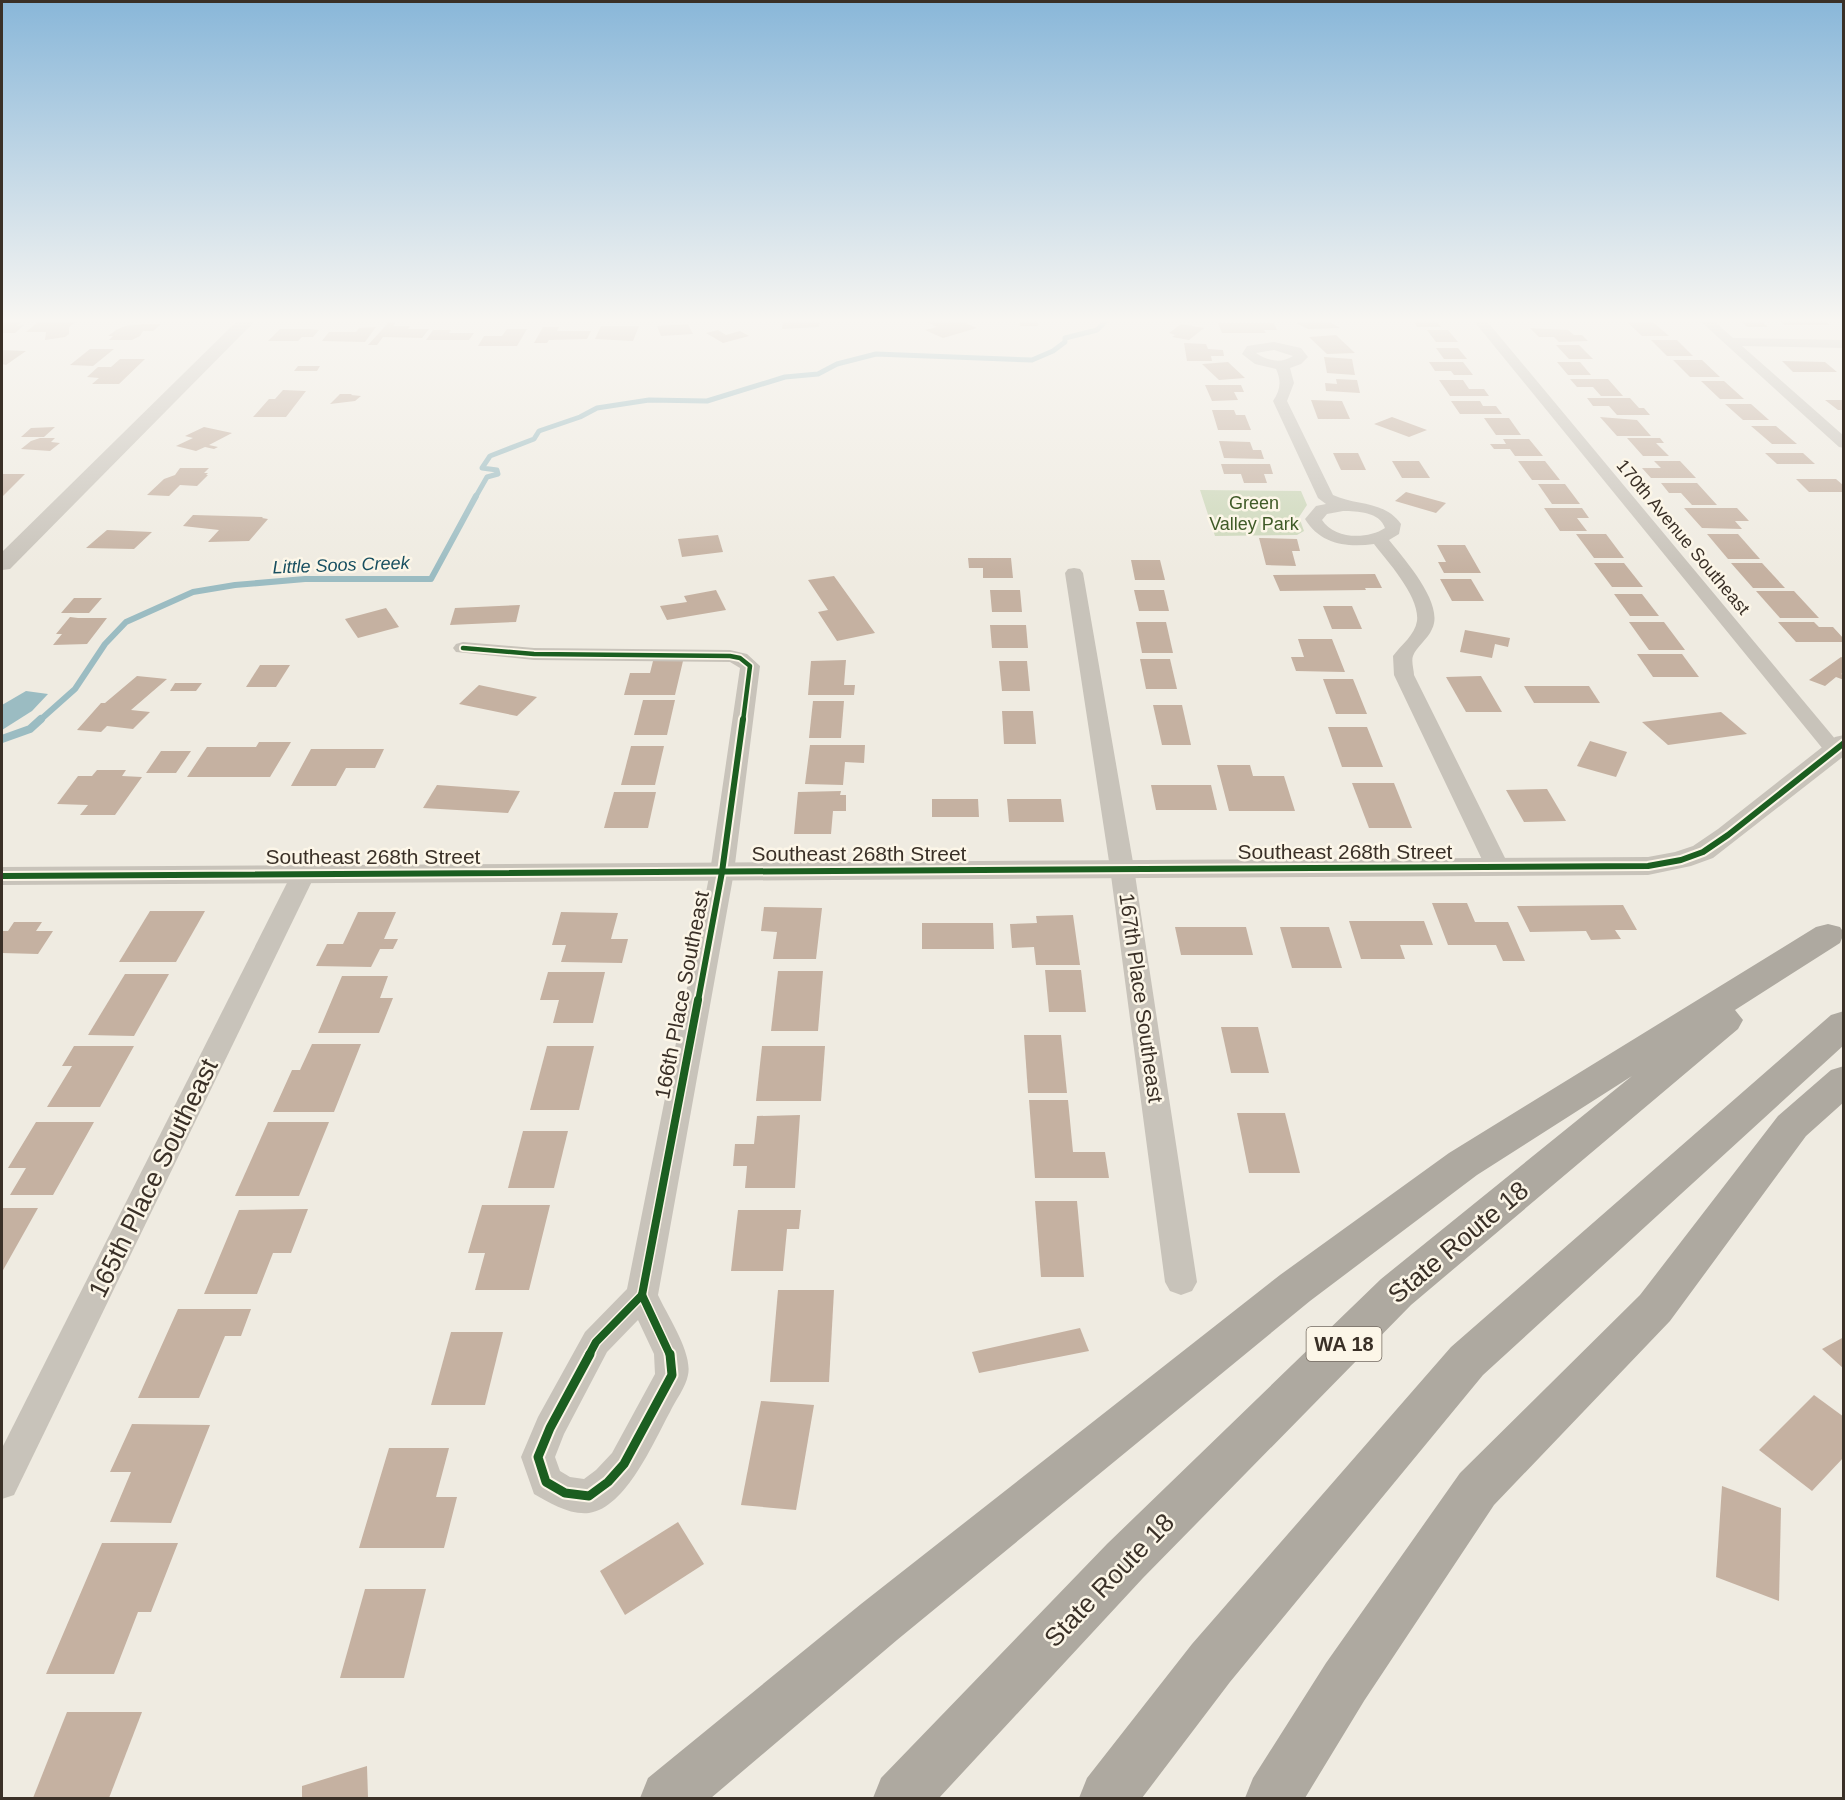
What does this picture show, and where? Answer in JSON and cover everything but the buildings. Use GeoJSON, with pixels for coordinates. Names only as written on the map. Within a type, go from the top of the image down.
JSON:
{"type":"FeatureCollection","features":[{"type":"Feature","properties":{"kind":"highway"},"geometry":{"type":"LineString","coordinates":[[668,1798],[889,1614],[1295,1288],[1463,1164],[1836,930]]}},
{"type":"Feature","properties":{"kind":"highway","name":"State Route 18"},"geometry":{"type":"LineString","coordinates":[[901,1798],[1125,1561],[1396,1292],[1836,930]]}},
{"type":"Feature","properties":{"kind":"highway"},"geometry":{"type":"LineString","coordinates":[[1107,1798],[1211,1663],[1467,1361],[1844,1024]]}},
{"type":"Feature","properties":{"kind":"highway"},"geometry":{"type":"LineString","coordinates":[[1273,1798],[1345,1682],[1477,1490],[1656,1308],[1792,1126],[1844,1080]]}},
{"type":"Feature","properties":{"kind":"street"},"geometry":{"type":"LineString","coordinates":[[2,564],[163,404]]}},
{"type":"Feature","properties":{"kind":"street"},"geometry":{"type":"LineString","coordinates":[[1281,404],[1326,498],[1343,506]]}},
{"type":"Feature","properties":{"kind":"street","name":"170th Avenue Southeast"},"geometry":{"type":"LineString","coordinates":[[1550,404],[1839,747]]}},
{"type":"Feature","properties":{"kind":"street"},"geometry":{"type":"LineString","coordinates":[[1801,404],[1844,444]]}},
{"type":"Feature","properties":{"kind":"street"},"geometry":{"type":"LineString","coordinates":[[1827,427],[1844,427]]}},
{"type":"Feature","properties":{"kind":"street"},"geometry":{"type":"LineString","coordinates":[[1343,506],[1369,509],[1388,518],[1393,524],[1393,530],[1379,538],[1355,540],[1330,535],[1315,525],[1313,519],[1322,510],[1343,506]]}},
{"type":"Feature","properties":{"kind":"street"},"geometry":{"type":"LineString","coordinates":[[1379,538],[1419,595],[1426,613],[1426,622],[1416,642],[1402,656],[1404,675],[1498,868]]}},
{"type":"Feature","properties":{"kind":"street","name":"167th Place Southeast"},"geometry":{"type":"LineString","coordinates":[[1074,573],[1122,868],[1181,1282]]}},
{"type":"Feature","properties":{"kind":"street","name":"166th Place Southeast"},"geometry":{"type":"LineString","coordinates":[[462,648],[534,654],[730,656],[740,658],[750,666],[722,872],[642,1295]]}},
{"type":"Feature","properties":{"kind":"street","name":"Southeast 268th Street"},"geometry":{"type":"LineString","coordinates":[[2,876],[1648,866],[1681,860],[1703,852],[1728,835],[1839,747]]}},
{"type":"Feature","properties":{"kind":"street","name":"165th Place Southeast"},"geometry":{"type":"LineString","coordinates":[[2,1483],[304,873]]}},
{"type":"Feature","properties":{"kind":"street"},"geometry":{"type":"LineString","coordinates":[[642,1295],[670,1354],[672,1375],[624,1464],[608,1482],[589,1496],[565,1493],[546,1482],[538,1457],[550,1428],[596,1342],[642,1295]]}},
{"type":"Feature","properties":{"kind":"green space","name":"Green Valley Park"},"geometry":{"type":"Polygon","coordinates":[[[1200,490],[1301,491],[1307,505],[1299,517],[1304,531],[1297,535],[1215,536],[1200,490]]]}},
{"type":"Feature","properties":{"kind":"water"},"geometry":{"type":"Polygon","coordinates":[[[26,691],[48,694],[32,711],[2,730],[2,705],[26,691]]]}},
{"type":"Feature","properties":{"kind":"waterway","name":"Little Soos Creek"},"geometry":{"type":"LineString","coordinates":[[475,498],[487,477],[498,474],[497,470],[482,468],[490,456],[534,439],[539,431],[580,417],[597,408],[623,404]]}},
{"type":"Feature","properties":{"kind":"waterway","name":"Little Soos Creek"},"geometry":{"type":"LineString","coordinates":[[39,721],[75,689],[105,644],[126,622],[193,592],[235,585],[305,579],[431,579],[476,496]]}},
{"type":"Feature","properties":{"kind":"waterway","name":"Little Soos Creek"},"geometry":{"type":"LineString","coordinates":[[2,739],[30,729],[41,719]]}},
{"type":"Feature","properties":{"kind":"cycle path"},"geometry":{"type":"LineString","coordinates":[[463,648],[534,654],[730,656],[740,658],[750,666],[722,872],[642,1295],[670,1354],[672,1375],[624,1464],[608,1482],[589,1496],[565,1493],[546,1482],[538,1457],[550,1428],[596,1342],[642,1295]]}},
{"type":"Feature","properties":{"kind":"cycle path"},"geometry":{"type":"LineString","coordinates":[[2,876],[1648,866],[1681,860],[1703,852],[1728,835],[1844,743]]}}]}
